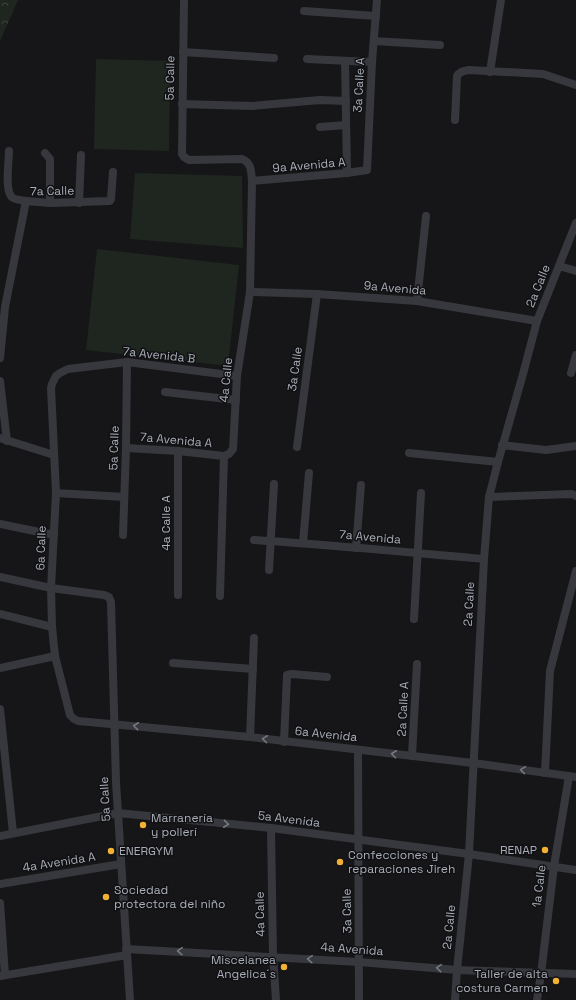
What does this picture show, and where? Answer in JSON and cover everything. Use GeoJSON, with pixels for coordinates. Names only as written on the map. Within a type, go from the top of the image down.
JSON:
{"type":"FeatureCollection","features":[{"type":"Feature","properties":{"kind":"street","name":"5a Calle"},"geometry":{"type":"LineString","coordinates":[[184,0],[181,152],[183,156],[189,160],[242,159],[248,163]]}},
{"type":"Feature","properties":{"kind":"street","name":"3a Calle A"},"geometry":{"type":"LineString","coordinates":[[367,170],[372,62],[377,0]]}},
{"type":"Feature","properties":{"kind":"street"},"geometry":{"type":"LineString","coordinates":[[490,72],[501,0]]}},
{"type":"Feature","properties":{"kind":"street"},"geometry":{"type":"LineString","coordinates":[[304,11],[376,16]]}},
{"type":"Feature","properties":{"kind":"street"},"geometry":{"type":"LineString","coordinates":[[374,41],[440,45]]}},
{"type":"Feature","properties":{"kind":"street"},"geometry":{"type":"LineString","coordinates":[[183,52],[274,58]]}},
{"type":"Feature","properties":{"kind":"street"},"geometry":{"type":"LineString","coordinates":[[307,59],[372,62]]}},
{"type":"Feature","properties":{"kind":"street"},"geometry":{"type":"LineString","coordinates":[[345,61],[347,173]]}},
{"type":"Feature","properties":{"kind":"street"},"geometry":{"type":"LineString","coordinates":[[455,120],[457,76],[459,73],[469,70],[543,74],[576,84]]}},
{"type":"Feature","properties":{"kind":"street"},"geometry":{"type":"LineString","coordinates":[[182,104],[252,106],[320,100],[346,101]]}},
{"type":"Feature","properties":{"kind":"street"},"geometry":{"type":"LineString","coordinates":[[320,127],[346,125]]}},
{"type":"Feature","properties":{"kind":"street"},"geometry":{"type":"LineString","coordinates":[[10,151],[4,171],[9,194],[13,198],[26,201]]}},
{"type":"Feature","properties":{"kind":"street"},"geometry":{"type":"LineString","coordinates":[[44,154],[50,160],[50,203]]}},
{"type":"Feature","properties":{"kind":"street"},"geometry":{"type":"LineString","coordinates":[[79,203],[81,155]]}},
{"type":"Feature","properties":{"kind":"street","name":"4a Calle"},"geometry":{"type":"LineString","coordinates":[[224,456],[233,449],[237,376],[250,292],[252,182],[248,163]]}},
{"type":"Feature","properties":{"kind":"street","name":"9a Avenida A"},"geometry":{"type":"LineString","coordinates":[[252,182],[367,170]]}},
{"type":"Feature","properties":{"kind":"street","name":"7a Calle"},"geometry":{"type":"LineString","coordinates":[[0,358],[5,307],[26,201],[79,203],[110,201],[112,199],[113,172]]}},
{"type":"Feature","properties":{"kind":"street"},"geometry":{"type":"LineString","coordinates":[[418,301],[426,216]]}},
{"type":"Feature","properties":{"kind":"street","name":"2a Calle"},"geometry":{"type":"LineString","coordinates":[[455,1000],[469,854],[484,559],[489,497],[537,321],[576,223]]}},
{"type":"Feature","properties":{"kind":"street"},"geometry":{"type":"LineString","coordinates":[[559,266],[576,271]]}},
{"type":"Feature","properties":{"kind":"street","name":"9a Avenida"},"geometry":{"type":"LineString","coordinates":[[250,292],[317,294],[418,301],[537,321]]}},
{"type":"Feature","properties":{"kind":"street","name":"3a Calle"},"geometry":{"type":"LineString","coordinates":[[297,447],[317,294]]}},
{"type":"Feature","properties":{"kind":"street"},"geometry":{"type":"LineString","coordinates":[[571,373],[576,355]]}},
{"type":"Feature","properties":{"kind":"street","name":"5a Calle"},"geometry":{"type":"LineString","coordinates":[[123,535],[127,362]]}},
{"type":"Feature","properties":{"kind":"street","name":"7a Avenida B"},"geometry":{"type":"LineString","coordinates":[[56,376],[68,369],[127,362],[237,376]]}},
{"type":"Feature","properties":{"kind":"street","name":"6a Calle"},"geometry":{"type":"LineString","coordinates":[[56,376],[51,388],[56,493],[51,588],[52,627],[55,656],[69,713],[74,719]]}},
{"type":"Feature","properties":{"kind":"street"},"geometry":{"type":"LineString","coordinates":[[0,381],[3,440],[54,455]]}},
{"type":"Feature","properties":{"kind":"street"},"geometry":{"type":"LineString","coordinates":[[165,392],[236,400]]}},
{"type":"Feature","properties":{"kind":"street"},"geometry":{"type":"LineString","coordinates":[[502,445],[546,450],[576,446]]}},
{"type":"Feature","properties":{"kind":"street","name":"7a Avenida A"},"geometry":{"type":"LineString","coordinates":[[126,448],[178,451],[224,456]]}},
{"type":"Feature","properties":{"kind":"street","name":"4a Calle A"},"geometry":{"type":"LineString","coordinates":[[178,451],[178,595]]}},
{"type":"Feature","properties":{"kind":"street"},"geometry":{"type":"LineString","coordinates":[[409,453],[498,462]]}},
{"type":"Feature","properties":{"kind":"street"},"geometry":{"type":"LineString","coordinates":[[220,596],[224,456]]}},
{"type":"Feature","properties":{"kind":"street"},"geometry":{"type":"LineString","coordinates":[[303,543],[309,473]]}},
{"type":"Feature","properties":{"kind":"street"},"geometry":{"type":"LineString","coordinates":[[269,570],[272,541],[274,484]]}},
{"type":"Feature","properties":{"kind":"street"},"geometry":{"type":"LineString","coordinates":[[356,548],[361,484]]}},
{"type":"Feature","properties":{"kind":"street"},"geometry":{"type":"LineString","coordinates":[[414,620],[421,492]]}},
{"type":"Feature","properties":{"kind":"street"},"geometry":{"type":"LineString","coordinates":[[56,493],[124,497]]}},
{"type":"Feature","properties":{"kind":"street"},"geometry":{"type":"LineString","coordinates":[[489,497],[572,494],[576,496]]}},
{"type":"Feature","properties":{"kind":"street"},"geometry":{"type":"LineString","coordinates":[[0,524],[54,535]]}},
{"type":"Feature","properties":{"kind":"street","name":"7a Avenida"},"geometry":{"type":"LineString","coordinates":[[254,540],[484,559]]}},
{"type":"Feature","properties":{"kind":"street"},"geometry":{"type":"LineString","coordinates":[[545,773],[550,671],[576,571]]}},
{"type":"Feature","properties":{"kind":"street"},"geometry":{"type":"LineString","coordinates":[[0,577],[51,588]]}},
{"type":"Feature","properties":{"kind":"street","name":"5a Calle"},"geometry":{"type":"LineString","coordinates":[[51,588],[104,595],[108,597],[111,602],[113,724],[130,1000]]}},
{"type":"Feature","properties":{"kind":"street"},"geometry":{"type":"LineString","coordinates":[[0,614],[52,627]]}},
{"type":"Feature","properties":{"kind":"street"},"geometry":{"type":"LineString","coordinates":[[250,737],[254,638]]}},
{"type":"Feature","properties":{"kind":"street"},"geometry":{"type":"LineString","coordinates":[[0,668],[55,656]]}},
{"type":"Feature","properties":{"kind":"street"},"geometry":{"type":"LineString","coordinates":[[173,663],[253,669]]}},
{"type":"Feature","properties":{"kind":"street","name":"2a Calle A"},"geometry":{"type":"LineString","coordinates":[[412,756],[417,664]]}},
{"type":"Feature","properties":{"kind":"street"},"geometry":{"type":"LineString","coordinates":[[284,742],[286,677],[289,674],[327,677]]}},
{"type":"Feature","properties":{"kind":"street"},"geometry":{"type":"LineString","coordinates":[[0,709],[3,763],[9,793],[13,833]]}},
{"type":"Feature","properties":{"kind":"street","name":"6a Avenida"},"geometry":{"type":"LineString","coordinates":[[74,719],[78,721],[250,737],[572,776]]}},
{"type":"Feature","properties":{"kind":"street","name":"3a Calle"},"geometry":{"type":"LineString","coordinates":[[358,750],[359,1000]]}},
{"type":"Feature","properties":{"kind":"street","name":"1a Calle"},"geometry":{"type":"LineString","coordinates":[[537,1000],[554,866],[572,776]]}},
{"type":"Feature","properties":{"kind":"street"},"geometry":{"type":"LineString","coordinates":[[0,794],[9,793]]}},
{"type":"Feature","properties":{"kind":"street","name":"5a Avenida"},"geometry":{"type":"LineString","coordinates":[[0,836],[118,813],[271,828],[469,854],[576,870]]}},
{"type":"Feature","properties":{"kind":"street","name":"4a Calle"},"geometry":{"type":"LineString","coordinates":[[271,828],[273,956],[276,1000]]}},
{"type":"Feature","properties":{"kind":"street","name":"4a Avenida A"},"geometry":{"type":"LineString","coordinates":[[0,884],[121,864]]}},
{"type":"Feature","properties":{"kind":"street"},"geometry":{"type":"LineString","coordinates":[[0,903],[2,975]]}},
{"type":"Feature","properties":{"kind":"street","name":"4a Avenida"},"geometry":{"type":"LineString","coordinates":[[2,975],[126,952],[273,956],[457,970],[576,974]]}},
{"type":"Feature","properties":{"kind":"green space"},"geometry":{"type":"Polygon","coordinates":[[[0,0],[18,0],[0,41],[0,0]]]}},
{"type":"Feature","properties":{"kind":"green space"},"geometry":{"type":"Polygon","coordinates":[[[96,59],[170,61],[169,151],[94,149],[96,59]]]}},
{"type":"Feature","properties":{"kind":"green space"},"geometry":{"type":"Polygon","coordinates":[[[135,173],[242,176],[243,248],[130,239],[135,173]]]}},
{"type":"Feature","properties":{"kind":"green space"},"geometry":{"type":"Polygon","coordinates":[[[97,249],[239,265],[228,366],[86,350],[97,249]]]}},
{"type":"Feature","properties":{"kind":"place","name":"Marranería y pollerí"},"geometry":{"type":"Point","coordinates":[143,825]}},
{"type":"Feature","properties":{"kind":"place","name":"RENAP"},"geometry":{"type":"Point","coordinates":[545,850]}},
{"type":"Feature","properties":{"kind":"place","name":"ENERGYM"},"geometry":{"type":"Point","coordinates":[111,851]}},
{"type":"Feature","properties":{"kind":"place","name":"Confecciones y reparaciones Jireh"},"geometry":{"type":"Point","coordinates":[340,862]}},
{"type":"Feature","properties":{"kind":"place","name":"Sociedad protectora del niño"},"geometry":{"type":"Point","coordinates":[106,897]}},
{"type":"Feature","properties":{"kind":"place","name":"Miscelanea Angelica´s"},"geometry":{"type":"Point","coordinates":[284,967]}},
{"type":"Feature","properties":{"kind":"place","name":"Taller de alta costura Carmen"},"geometry":{"type":"Point","coordinates":[556,981]}}]}
